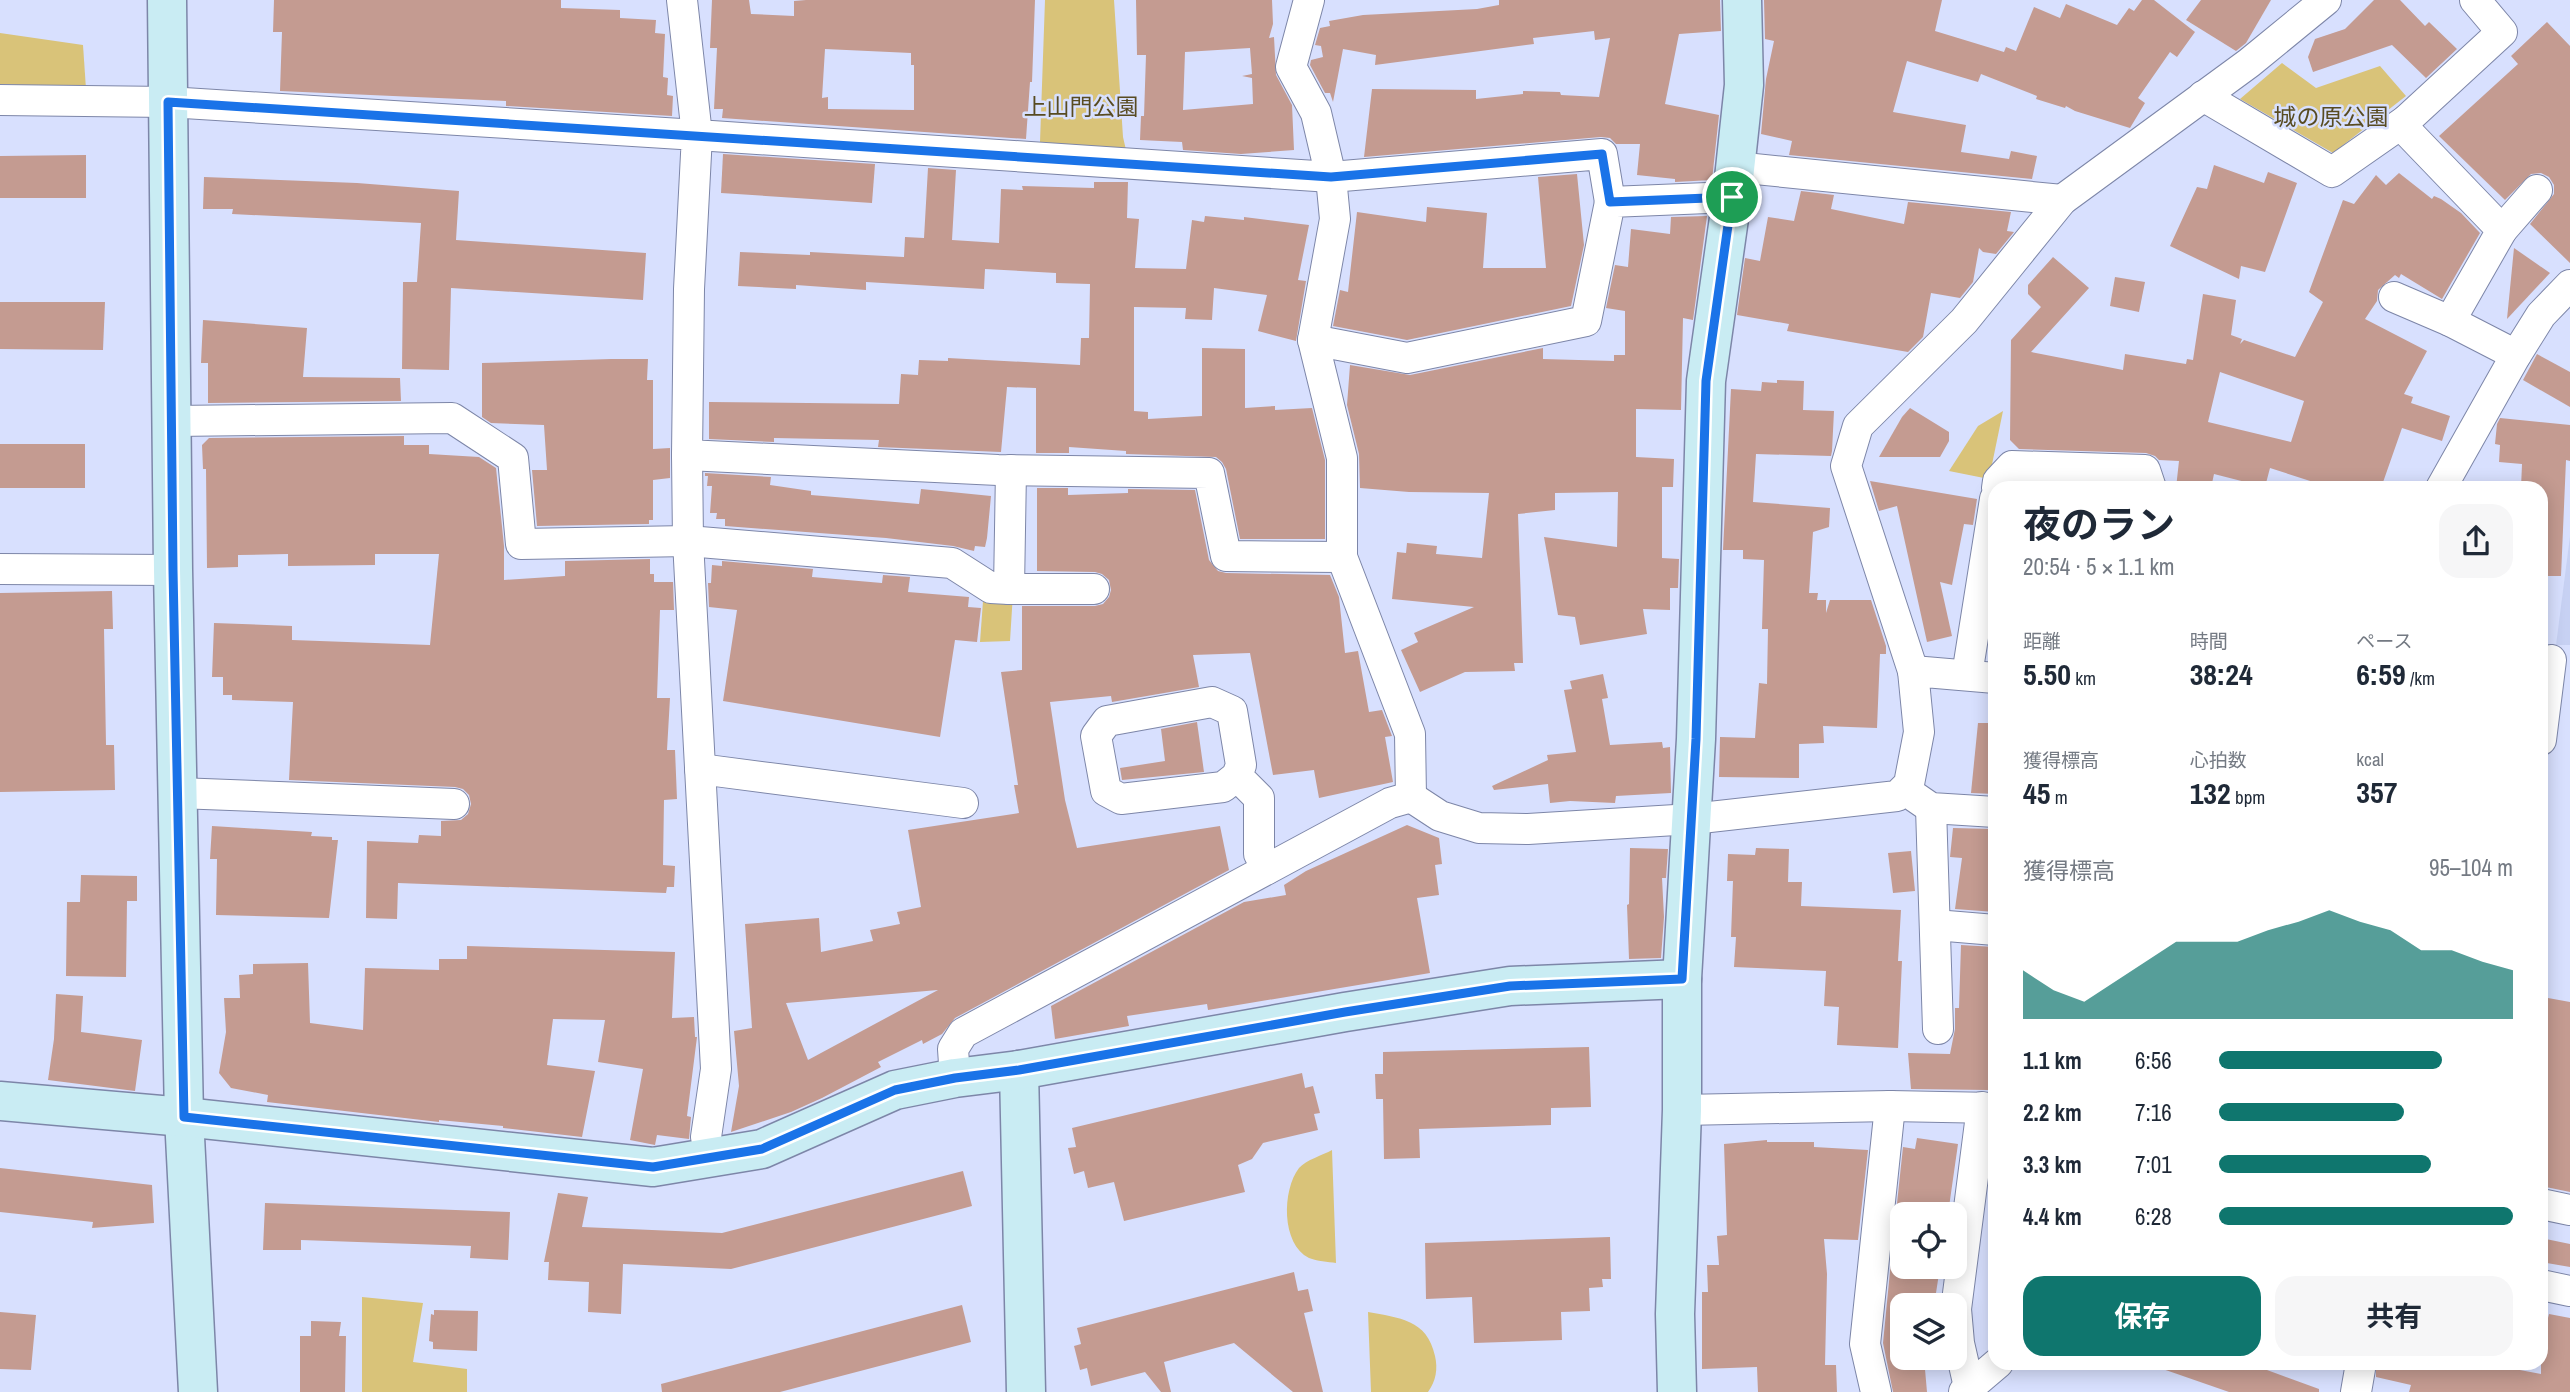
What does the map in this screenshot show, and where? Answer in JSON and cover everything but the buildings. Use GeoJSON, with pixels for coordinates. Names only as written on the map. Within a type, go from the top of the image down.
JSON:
{"type":"FeatureCollection","features":[{"type":"Feature","properties":{"kind":"street"},"geometry":{"type":"LineString","coordinates":[[167,0],[173,570],[184,1117],[198,1392]]}},
{"type":"Feature","properties":{"kind":"street"},"geometry":{"type":"LineString","coordinates":[[682,0],[697,135],[689,289],[688,541],[716,1069],[706,1137],[711,1159]]}},
{"type":"Feature","properties":{"kind":"street"},"geometry":{"type":"LineString","coordinates":[[1309,0],[1291,67],[1315,113],[1331,177],[1335,219],[1313,340],[1342,458],[1342,557],[1410,734],[1411,797]]}},
{"type":"Feature","properties":{"kind":"street"},"geometry":{"type":"LineString","coordinates":[[1677,1392],[1675,1314],[1682,1110],[1682,979],[1692,820],[1706,381],[1734,182],[1744,85],[1742,0]]}},
{"type":"Feature","properties":{"kind":"street"},"geometry":{"type":"LineString","coordinates":[[955,1078],[953,1049],[963,1033],[1390,803],[1411,797],[1440,816],[1479,828],[1528,829],[1692,820],[1897,796],[1909,783],[1919,732],[1913,671],[1846,466],[1858,426],[1964,321],[2062,200],[2203,96],[2326,0]]}},
{"type":"Feature","properties":{"kind":"street"},"geometry":{"type":"LineString","coordinates":[[2475,0],[2502,32],[2401,125],[2502,230]]}},
{"type":"Feature","properties":{"kind":"street"},"geometry":{"type":"LineString","coordinates":[[2203,96],[2332,172],[2408,119]]}},
{"type":"Feature","properties":{"kind":"street"},"geometry":{"type":"LineString","coordinates":[[0,100],[168,102],[1331,177],[1602,154],[1610,202],[1586,321],[1406,358],[1313,340]]}},
{"type":"Feature","properties":{"kind":"street"},"geometry":{"type":"LineString","coordinates":[[1610,202],[1734,182],[2062,200]]}},
{"type":"Feature","properties":{"kind":"street"},"geometry":{"type":"LineString","coordinates":[[2450,321],[2502,230],[2536,190]]}},
{"type":"Feature","properties":{"kind":"street"},"geometry":{"type":"LineString","coordinates":[[2445,481],[2541,315],[2570,285]]}},
{"type":"Feature","properties":{"kind":"street"},"geometry":{"type":"LineString","coordinates":[[2394,297],[2450,321],[2516,355]]}},
{"type":"Feature","properties":{"kind":"street"},"geometry":{"type":"LineString","coordinates":[[173,421],[452,418],[513,458],[521,544],[688,541],[952,563],[991,588],[1094,589]]}},
{"type":"Feature","properties":{"kind":"street"},"geometry":{"type":"LineString","coordinates":[[688,455],[1012,470],[1209,472],[1226,556],[1342,557]]}},
{"type":"Feature","properties":{"kind":"street"},"geometry":{"type":"LineString","coordinates":[[1998,481],[2012,466],[2145,470],[2149,481]]}},
{"type":"Feature","properties":{"kind":"street"},"geometry":{"type":"LineString","coordinates":[[1009,589],[1012,470]]}},
{"type":"Feature","properties":{"kind":"street"},"geometry":{"type":"LineString","coordinates":[[0,569],[173,570]]}},
{"type":"Feature","properties":{"kind":"street"},"geometry":{"type":"LineString","coordinates":[[1913,671],[1981,677],[1988,588]]}},
{"type":"Feature","properties":{"kind":"street"},"geometry":{"type":"LineString","coordinates":[[2548,697],[2554,661]]}},
{"type":"Feature","properties":{"kind":"street"},"geometry":{"type":"LineString","coordinates":[[1212,702],[1232,711],[1241,765],[1237,776],[1223,787],[1121,799],[1105,791],[1096,736],[1107,721],[1212,702]]}},
{"type":"Feature","properties":{"kind":"street"},"geometry":{"type":"LineString","coordinates":[[701,769],[963,803]]}},
{"type":"Feature","properties":{"kind":"street"},"geometry":{"type":"LineString","coordinates":[[1237,776],[1259,798],[1259,854],[1267,869]]}},
{"type":"Feature","properties":{"kind":"street"},"geometry":{"type":"LineString","coordinates":[[1903,789],[1931,808],[1988,812]]}},
{"type":"Feature","properties":{"kind":"street"},"geometry":{"type":"LineString","coordinates":[[178,793],[454,804]]}},
{"type":"Feature","properties":{"kind":"street"},"geometry":{"type":"LineString","coordinates":[[1931,808],[1938,1029]]}},
{"type":"Feature","properties":{"kind":"street"},"geometry":{"type":"LineString","coordinates":[[1935,925],[1988,929]]}},
{"type":"Feature","properties":{"kind":"street"},"geometry":{"type":"LineString","coordinates":[[0,1101],[184,1117],[653,1167],[762,1149],[895,1090],[955,1078],[1019,1070],[1345,1012],[1510,986],[1682,979]]}},
{"type":"Feature","properties":{"kind":"street"},"geometry":{"type":"LineString","coordinates":[[1019,1070],[1026,1392]]}},
{"type":"Feature","properties":{"kind":"street"},"geometry":{"type":"LineString","coordinates":[[1682,1110],[1890,1106],[1988,1108],[1956,1309],[1967,1390]]}},
{"type":"Feature","properties":{"kind":"street"},"geometry":{"type":"LineString","coordinates":[[1876,1392],[1866,1344],[1890,1106]]}},
{"type":"Feature","properties":{"kind":"street"},"geometry":{"type":"LineString","coordinates":[[2548,1205],[2570,1210]]}},
{"type":"Feature","properties":{"kind":"street"},"geometry":{"type":"LineString","coordinates":[[2548,1286],[2570,1291]]}},
{"type":"Feature","properties":{"kind":"street"},"geometry":{"type":"LineString","coordinates":[[1967,1390],[1990,1370]]}},
{"type":"Feature","properties":{"kind":"shaded area"},"geometry":{"type":"Polygon","coordinates":[[[2570,536],[2570,645],[2556,645],[2570,536]]]}},
{"type":"Feature","properties":{"kind":"green space","name":"上山門公園"},"geometry":{"type":"Polygon","coordinates":[[[1045,0],[1114,0],[1126,150],[1040,142],[1045,0]]]}},
{"type":"Feature","properties":{"kind":"green space"},"geometry":{"type":"Polygon","coordinates":[[[0,33],[83,45],[86,89],[0,84],[0,33]]]}},
{"type":"Feature","properties":{"kind":"green space","name":"城の原公園"},"geometry":{"type":"Polygon","coordinates":[[[2282,63],[2316,88],[2380,66],[2406,96],[2333,153],[2240,99],[2282,63]]]}},
{"type":"Feature","properties":{"kind":"green space"},"geometry":{"type":"Polygon","coordinates":[[[2003,411],[1989,479],[1949,471],[1978,426],[2003,411]]]}},
{"type":"Feature","properties":{"kind":"green space"},"geometry":{"type":"Polygon","coordinates":[[[985,574],[1014,577],[1010,641],[980,642],[985,574]]]}},
{"type":"Feature","properties":{"kind":"green space"},"geometry":{"type":"Polygon","coordinates":[[[1332,1150],[1336,1263],[1309,1258],[1300,1251],[1293,1241],[1287,1216],[1289,1189],[1299,1168],[1332,1150]]]}},
{"type":"Feature","properties":{"kind":"green space"},"geometry":{"type":"Polygon","coordinates":[[[362,1297],[423,1303],[413,1362],[467,1369],[467,1392],[362,1392],[362,1297]]]}},
{"type":"Feature","properties":{"kind":"green space"},"geometry":{"type":"Polygon","coordinates":[[[1368,1312],[1410,1322],[1426,1334],[1436,1366],[1435,1379],[1428,1392],[1371,1392],[1368,1312]]]}},
{"type":"Feature","properties":{"kind":"route"},"geometry":{"type":"LineString","coordinates":[[168,102],[1331,177],[1602,154],[1610,202],[1732,197],[1706,381],[1696,739],[1682,979],[1510,986],[1345,1012],[1019,1070],[955,1078],[895,1090],[762,1149],[653,1167],[184,1117],[173,570],[168,102]]}}]}
